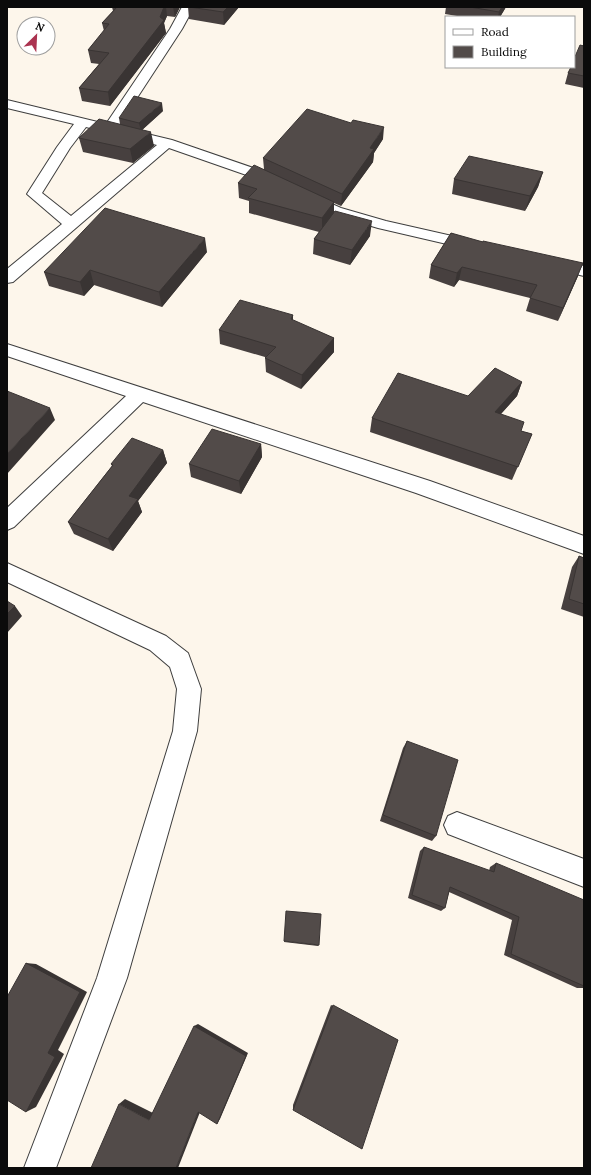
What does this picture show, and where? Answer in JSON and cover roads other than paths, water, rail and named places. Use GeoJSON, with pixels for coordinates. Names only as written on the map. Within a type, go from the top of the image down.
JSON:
{"type":"FeatureCollection","features":[{"type":"Feature","properties":{"kind":"street"},"geometry":{"type":"LineString","coordinates":[[110,129],[176,29],[188,7]]}},
{"type":"Feature","properties":{"kind":"street"},"geometry":{"type":"LineString","coordinates":[[7,104],[167,142],[260,175],[336,211],[383,225],[492,249]]}},
{"type":"Feature","properties":{"kind":"street"},"geometry":{"type":"LineString","coordinates":[[71,224],[34,194],[64,147],[83,122]]}},
{"type":"Feature","properties":{"kind":"street"},"geometry":{"type":"LineString","coordinates":[[7,278],[167,142]]}},
{"type":"Feature","properties":{"kind":"street"},"geometry":{"type":"LineString","coordinates":[[538,260],[584,271]]}},
{"type":"Feature","properties":{"kind":"street"},"geometry":{"type":"LineString","coordinates":[[7,350],[423,487],[584,545]]}},
{"type":"Feature","properties":{"kind":"street"},"geometry":{"type":"LineString","coordinates":[[7,521],[141,393]]}},
{"type":"Feature","properties":{"kind":"street"},"geometry":{"type":"LineString","coordinates":[[7,572],[158,643],[180,661],[189,689],[185,731],[112,978],[40,1168]]}},
{"type":"Feature","properties":{"kind":"street"},"geometry":{"type":"LineString","coordinates":[[457,825],[584,873]]}}]}
